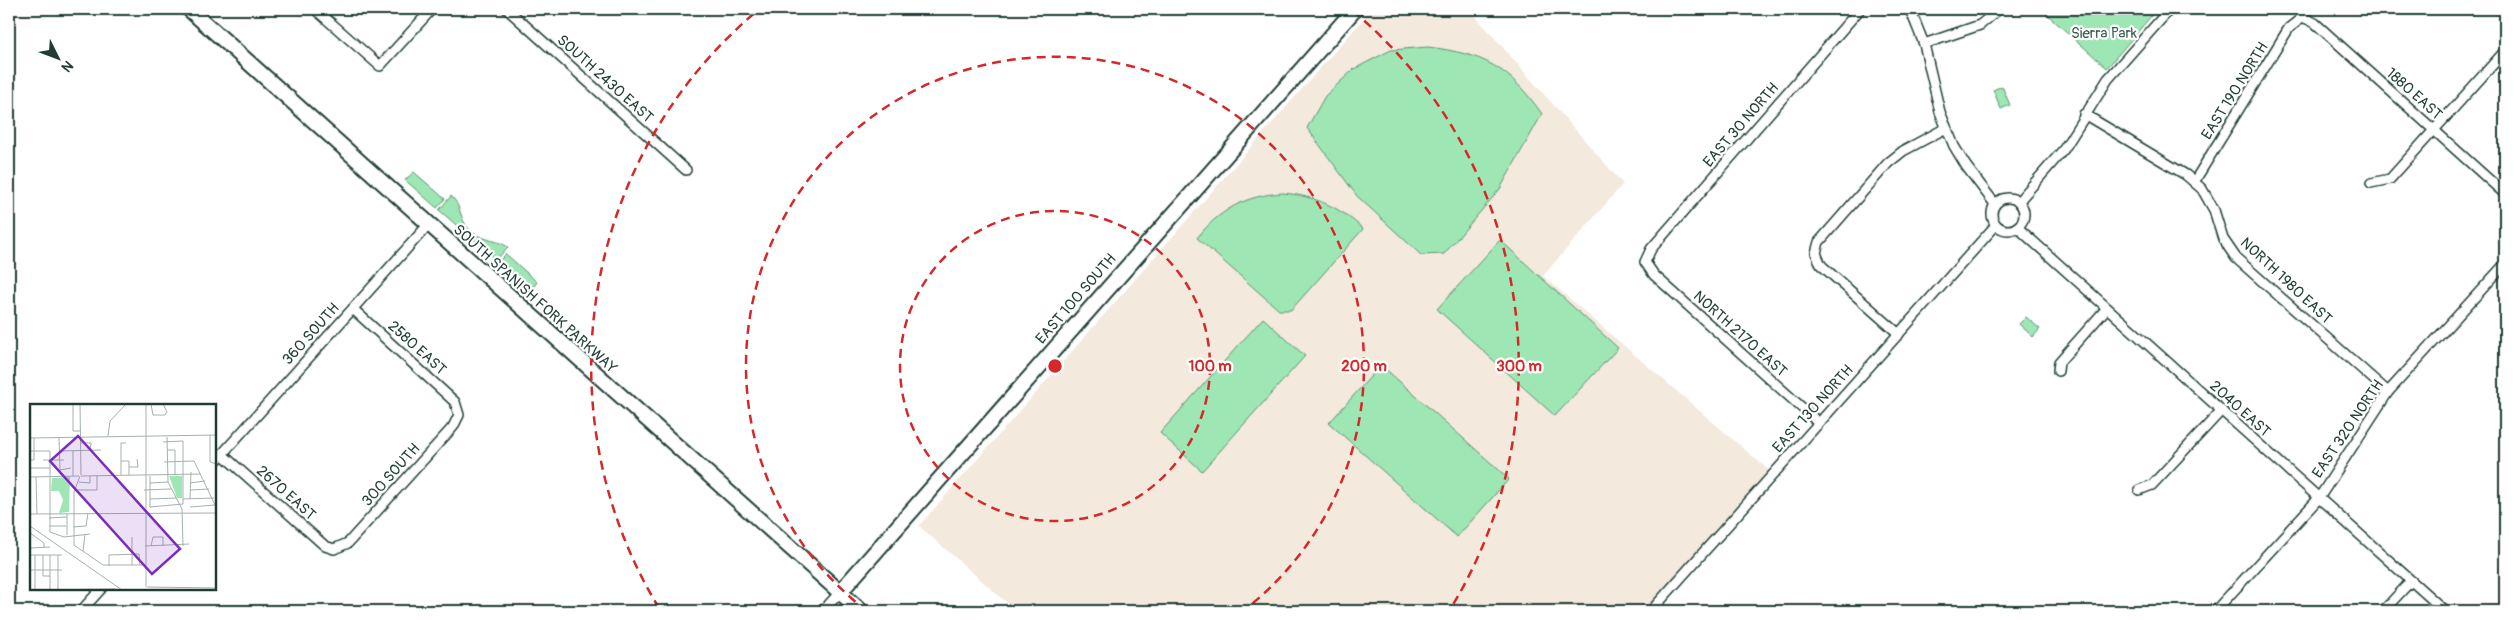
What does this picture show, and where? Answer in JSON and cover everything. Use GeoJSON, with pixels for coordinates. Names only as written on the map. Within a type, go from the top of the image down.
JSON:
{"type":"FeatureCollection","features":[{"type":"Feature","properties":{"kind":"street","name":"SOUTH SPANISH FORK PARKWAY"},"geometry":{"type":"LineString","coordinates":[[189,9],[861,611]]}},
{"type":"Feature","properties":{"kind":"street"},"geometry":{"type":"LineString","coordinates":[[315,9],[380,66],[432,9]]}},
{"type":"Feature","properties":{"kind":"street","name":"SOUTH 2430 EAST"},"geometry":{"type":"LineString","coordinates":[[507,9],[686,170]]}},
{"type":"Feature","properties":{"kind":"street","name":"EAST 100 SOUTH"},"geometry":{"type":"LineString","coordinates":[[823,611],[1355,9]]}},
{"type":"Feature","properties":{"kind":"street","name":"EAST 30 NORTH"},"geometry":{"type":"LineString","coordinates":[[1645,262],[1651,249],[1860,9]]}},
{"type":"Feature","properties":{"kind":"street"},"geometry":{"type":"LineString","coordinates":[[1910,9],[1924,44],[1940,112],[1946,128],[1966,166],[1996,204]]}},
{"type":"Feature","properties":{"kind":"street"},"geometry":{"type":"LineString","coordinates":[[1924,44],[1980,25],[1999,9]]}},
{"type":"Feature","properties":{"kind":"street"},"geometry":{"type":"LineString","coordinates":[[2018,202],[2064,149],[2084,114],[2108,79],[2170,9]]}},
{"type":"Feature","properties":{"kind":"street","name":"1880 EAST"},"geometry":{"type":"LineString","coordinates":[[2303,17],[2315,23],[2505,194]]}},
{"type":"Feature","properties":{"kind":"street","name":"EAST 190 NORTH"},"geometry":{"type":"LineString","coordinates":[[2194,182],[2289,28],[2303,17]]}},
{"type":"Feature","properties":{"kind":"street"},"geometry":{"type":"LineString","coordinates":[[2371,183],[2390,179],[2505,51]]}},
{"type":"Feature","properties":{"kind":"street","name":"NORTH 1980 EAST"},"geometry":{"type":"LineString","coordinates":[[2084,114],[2186,175],[2202,189],[2214,210],[2223,239],[2236,258],[2388,392]]}},
{"type":"Feature","properties":{"kind":"street"},"geometry":{"type":"LineString","coordinates":[[1899,334],[1821,265],[1816,253],[1819,242],[1888,163],[1903,151],[1946,128]]}},
{"type":"Feature","properties":{"kind":"street"},"geometry":{"type":"LineString","coordinates":[[2008,198],[2018,202],[2023,214],[2017,227],[2008,230],[1996,225],[1992,212],[1996,204],[2008,198]]}},
{"type":"Feature","properties":{"kind":"street","name":"360 SOUTH"},"geometry":{"type":"LineString","coordinates":[[216,461],[428,225]]}},
{"type":"Feature","properties":{"kind":"street","name":"EAST 130 NORTH"},"geometry":{"type":"LineString","coordinates":[[1651,611],[1996,225]]}},
{"type":"Feature","properties":{"kind":"street","name":"2040 EAST"},"geometry":{"type":"LineString","coordinates":[[2017,227],[2445,611]]}},
{"type":"Feature","properties":{"kind":"street","name":"NORTH 2170 EAST"},"geometry":{"type":"LineString","coordinates":[[1645,262],[1654,276],[1819,423]]}},
{"type":"Feature","properties":{"kind":"street","name":"EAST 320 NORTH"},"geometry":{"type":"LineString","coordinates":[[2215,611],[2318,498],[2388,392],[2505,264]]}},
{"type":"Feature","properties":{"kind":"street"},"geometry":{"type":"LineString","coordinates":[[2058,371],[2059,362],[2107,308]]}},
{"type":"Feature","properties":{"kind":"street","name":"2580 EAST"},"geometry":{"type":"LineString","coordinates":[[353,309],[452,399],[458,411]]}},
{"type":"Feature","properties":{"kind":"street","name":"300 SOUTH"},"geometry":{"type":"LineString","coordinates":[[334,549],[348,543],[440,442],[456,424],[458,411]]}},
{"type":"Feature","properties":{"kind":"street"},"geometry":{"type":"LineString","coordinates":[[2139,490],[2152,484],[2221,411]]}},
{"type":"Feature","properties":{"kind":"street","name":"2670 EAST"},"geometry":{"type":"LineString","coordinates":[[222,454],[325,546],[334,549]]}},
{"type":"Feature","properties":{"kind":"street"},"geometry":{"type":"LineString","coordinates":[[2383,611],[2411,581]]}},
{"type":"Feature","properties":{"kind":"street"},"geometry":{"type":"LineString","coordinates":[[81,611],[100,590]]}},
{"type":"Feature","properties":{"kind":"shaded area"},"geometry":{"type":"Polygon","coordinates":[[[1372,9],[1469,9],[1623,184],[1543,276],[1773,474],[1649,611],[1012,611],[1014,609],[919,526],[1372,9]]]}},
{"type":"Feature","properties":{"kind":"green space","name":"Sierra Park"},"geometry":{"type":"Polygon","coordinates":[[[2041,9],[2157,9],[2107,68],[2041,9]]]}},
{"type":"Feature","properties":{"kind":"green space"},"geometry":{"type":"Polygon","coordinates":[[[1428,47],[1465,54],[1494,66],[1518,85],[1542,114],[1500,189],[1444,254],[1421,255],[1357,196],[1307,128],[1325,96],[1354,69],[1391,50],[1428,47]]]}},
{"type":"Feature","properties":{"kind":"green space"},"geometry":{"type":"Polygon","coordinates":[[[2002,86],[2010,105],[2001,109],[1993,90],[2002,86]]]}},
{"type":"Feature","properties":{"kind":"green space"},"geometry":{"type":"Polygon","coordinates":[[[414,172],[445,199],[437,208],[405,180],[414,172]]]}},
{"type":"Feature","properties":{"kind":"green space"},"geometry":{"type":"Polygon","coordinates":[[[1283,193],[1306,197],[1326,204],[1354,221],[1363,229],[1291,310],[1279,310],[1197,238],[1215,219],[1235,205],[1270,194],[1283,193]]]}},
{"type":"Feature","properties":{"kind":"green space"},"geometry":{"type":"Polygon","coordinates":[[[451,196],[457,204],[465,224],[472,232],[508,247],[496,260],[439,210],[451,196]]]}},
{"type":"Feature","properties":{"kind":"green space"},"geometry":{"type":"Polygon","coordinates":[[[1500,240],[1618,348],[1555,416],[1437,309],[1500,240]]]}},
{"type":"Feature","properties":{"kind":"green space"},"geometry":{"type":"Polygon","coordinates":[[[506,254],[537,282],[530,292],[498,262],[506,254]]]}},
{"type":"Feature","properties":{"kind":"green space"},"geometry":{"type":"Polygon","coordinates":[[[2026,317],[2040,329],[2033,337],[2019,324],[2026,317]]]}},
{"type":"Feature","properties":{"kind":"green space"},"geometry":{"type":"Polygon","coordinates":[[[1263,318],[1305,356],[1202,471],[1160,433],[1263,318]]]}},
{"type":"Feature","properties":{"kind":"green space"},"geometry":{"type":"Polygon","coordinates":[[[1381,365],[1509,479],[1457,537],[1329,423],[1381,365]]]}}]}
